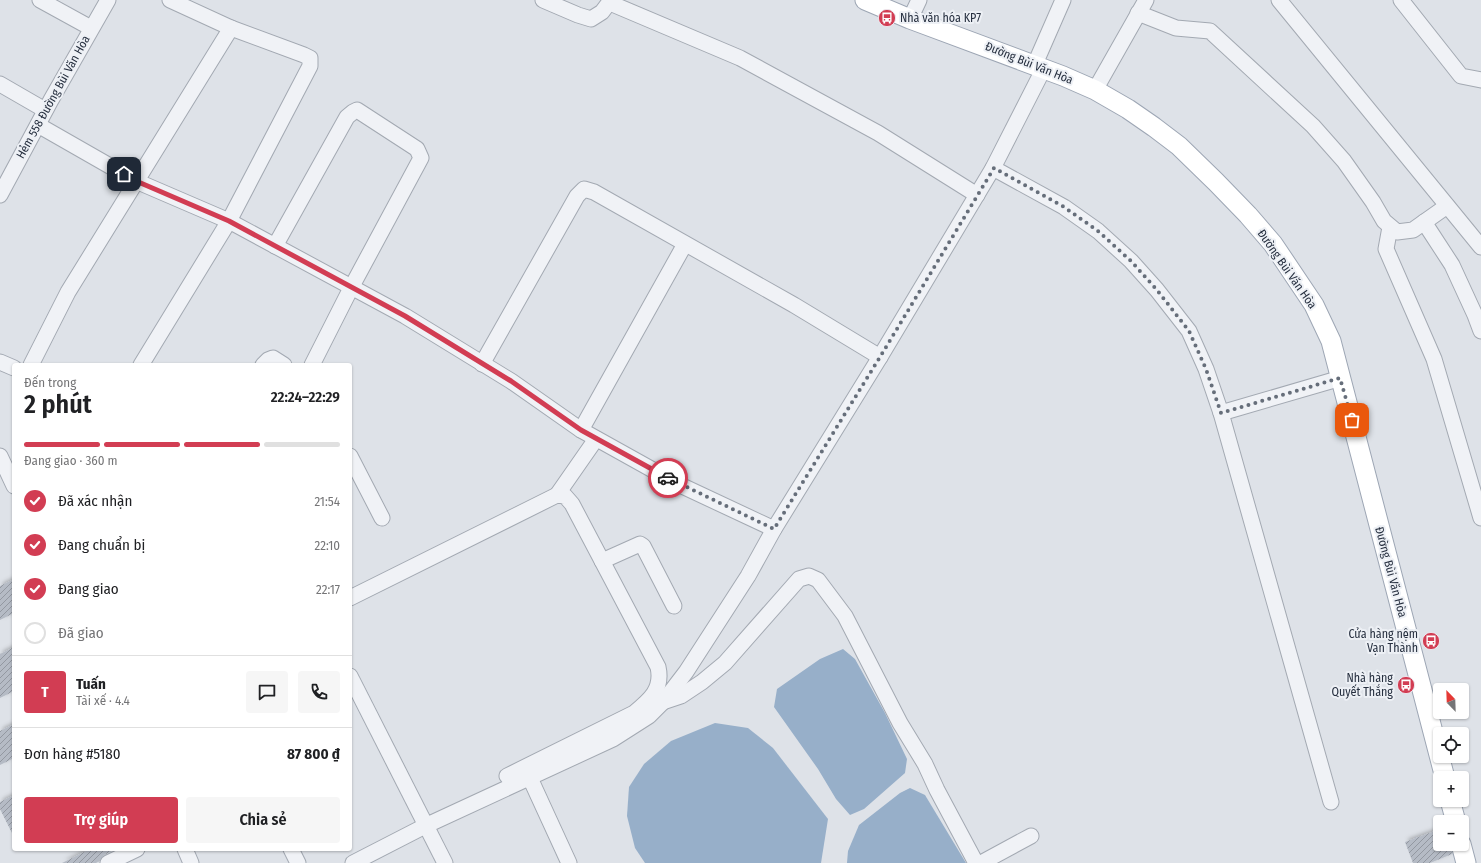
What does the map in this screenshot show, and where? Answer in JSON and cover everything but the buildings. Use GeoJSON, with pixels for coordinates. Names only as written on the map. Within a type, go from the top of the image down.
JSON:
{"type":"FeatureCollection","features":[{"type":"Feature","properties":{"kind":"main road","name":"Đường Bùi Văn Hòa"},"geometry":{"type":"LineString","coordinates":[[865,0],[1039,66],[1095,90],[1128,109],[1179,146],[1248,215],[1273,244],[1314,305],[1331,341],[1443,771]]}},
{"type":"Feature","properties":{"kind":"main road"},"geometry":{"type":"LineString","coordinates":[[1463,851],[1466,863]]}},
{"type":"Feature","properties":{"kind":"street"},"geometry":{"type":"LineString","coordinates":[[40,0],[91,28]]}},
{"type":"Feature","properties":{"kind":"street","name":"Hẻm 558 Đường Bùi Văn Hòa"},"geometry":{"type":"LineString","coordinates":[[0,195],[45,110],[108,0]]}},
{"type":"Feature","properties":{"kind":"street"},"geometry":{"type":"LineString","coordinates":[[142,363],[229,221],[310,66],[310,58],[304,55],[231,28],[170,0]]}},
{"type":"Feature","properties":{"kind":"street"},"geometry":{"type":"LineString","coordinates":[[543,0],[591,19],[602,12],[611,2],[740,58],[878,133],[977,195]]}},
{"type":"Feature","properties":{"kind":"street"},"geometry":{"type":"LineString","coordinates":[[910,18],[919,0]]}},
{"type":"Feature","properties":{"kind":"street"},"geometry":{"type":"LineString","coordinates":[[353,863],[425,826],[613,740],[649,716],[663,702],[690,666],[748,576],[774,529],[994,168],[1039,66],[1063,0]]}},
{"type":"Feature","properties":{"kind":"street"},"geometry":{"type":"LineString","coordinates":[[1279,0],[1481,247]]}},
{"type":"Feature","properties":{"kind":"street"},"geometry":{"type":"LineString","coordinates":[[1401,0],[1461,76],[1481,80]]}},
{"type":"Feature","properties":{"kind":"street"},"geometry":{"type":"LineString","coordinates":[[1095,90],[1142,6],[1176,28],[1210,31],[1313,126],[1344,161],[1390,228],[1397,232],[1413,230],[1447,206]]}},
{"type":"Feature","properties":{"kind":"street"},"geometry":{"type":"LineString","coordinates":[[32,363],[68,292],[231,28]]}},
{"type":"Feature","properties":{"kind":"street"},"geometry":{"type":"LineString","coordinates":[[0,84],[45,110]]}},
{"type":"Feature","properties":{"kind":"street"},"geometry":{"type":"LineString","coordinates":[[275,246],[347,117],[353,112],[357,110],[418,149],[421,158],[351,288],[313,363]]}},
{"type":"Feature","properties":{"kind":"street"},"geometry":{"type":"LineString","coordinates":[[38,124],[136,181],[229,221],[405,316],[511,381],[596,439],[678,484],[774,529]]}},
{"type":"Feature","properties":{"kind":"street"},"geometry":{"type":"LineString","coordinates":[[994,168],[1064,207],[1098,231],[1131,261],[1157,290],[1189,331],[1206,369],[1221,413],[1332,802]]}},
{"type":"Feature","properties":{"kind":"street"},"geometry":{"type":"LineString","coordinates":[[482,364],[577,196],[584,189],[594,192],[794,305],[880,357]]}},
{"type":"Feature","properties":{"kind":"street"},"geometry":{"type":"LineString","coordinates":[[1424,222],[1452,265],[1481,331]]}},
{"type":"Feature","properties":{"kind":"street"},"geometry":{"type":"LineString","coordinates":[[1390,228],[1386,249],[1434,359],[1481,518]]}},
{"type":"Feature","properties":{"kind":"street"},"geometry":{"type":"LineString","coordinates":[[581,430],[685,244]]}},
{"type":"Feature","properties":{"kind":"street"},"geometry":{"type":"LineString","coordinates":[[265,363],[273,358],[281,363]]}},
{"type":"Feature","properties":{"kind":"street"},"geometry":{"type":"LineString","coordinates":[[0,362],[12,367]]}},
{"type":"Feature","properties":{"kind":"street"},"geometry":{"type":"LineString","coordinates":[[1221,413],[1340,378]]}},
{"type":"Feature","properties":{"kind":"street"},"geometry":{"type":"LineString","coordinates":[[557,496],[596,439]]}},
{"type":"Feature","properties":{"kind":"street"},"geometry":{"type":"LineString","coordinates":[[0,456],[12,482]]}},
{"type":"Feature","properties":{"kind":"street"},"geometry":{"type":"LineString","coordinates":[[352,460],[382,518]]}},
{"type":"Feature","properties":{"kind":"street"},"geometry":{"type":"LineString","coordinates":[[352,597],[557,496],[565,496],[572,504],[658,667],[659,681],[656,691],[645,705],[634,713],[507,776]]}},
{"type":"Feature","properties":{"kind":"street"},"geometry":{"type":"LineString","coordinates":[[602,561],[640,544],[674,606]]}},
{"type":"Feature","properties":{"kind":"street"},"geometry":{"type":"LineString","coordinates":[[663,702],[682,696],[725,663],[799,579],[809,576],[818,580],[845,616],[900,723],[925,764],[937,790],[976,863]]}},
{"type":"Feature","properties":{"kind":"street"},"geometry":{"type":"LineString","coordinates":[[352,680],[445,863]]}},
{"type":"Feature","properties":{"kind":"street"},"geometry":{"type":"LineString","coordinates":[[530,778],[569,863]]}},
{"type":"Feature","properties":{"kind":"street"},"geometry":{"type":"LineString","coordinates":[[981,863],[1031,836]]}},
{"type":"Feature","properties":{"kind":"street"},"geometry":{"type":"LineString","coordinates":[[108,863],[133,851]]}},
{"type":"Feature","properties":{"kind":"street"},"geometry":{"type":"LineString","coordinates":[[186,851],[191,863]]}},
{"type":"Feature","properties":{"kind":"street"},"geometry":{"type":"LineString","coordinates":[[292,851],[298,863]]}},
{"type":"Feature","properties":{"kind":"water"},"geometry":{"type":"Polygon","coordinates":[[[843,649],[855,659],[885,713],[907,759],[905,773],[864,809],[850,815],[836,799],[818,769],[774,707],[777,689],[820,659],[843,649]]]}},
{"type":"Feature","properties":{"kind":"water"},"geometry":{"type":"Polygon","coordinates":[[[715,723],[748,728],[773,748],[828,819],[821,863],[645,863],[635,848],[627,816],[629,787],[644,764],[671,741],[715,723]]]}},
{"type":"Feature","properties":{"kind":"water"},"geometry":{"type":"Polygon","coordinates":[[[910,788],[925,795],[966,863],[847,863],[848,851],[859,825],[900,793],[910,788]]]}},
{"type":"Feature","properties":{"kind":"way so far"},"geometry":{"type":"LineString","coordinates":[[668,478],[774,529],[994,168],[1064,207],[1098,231],[1131,261],[1157,290],[1189,331],[1206,369],[1221,413],[1340,378],[1352,420]]}},
{"type":"Feature","properties":{"kind":"place","name":"Nhà văn hóa KP7"},"geometry":{"type":"Point","coordinates":[887,18]}},
{"type":"Feature","properties":{"kind":"place","name":"Cửa hàng nệm Vạn Thành"},"geometry":{"type":"Point","coordinates":[1431,641]}},
{"type":"Feature","properties":{"kind":"place","name":"Nhà hàng Quyết Thắng"},"geometry":{"type":"Point","coordinates":[1406,685]}},
{"type":"Feature","properties":{"kind":"route"},"geometry":{"type":"LineString","coordinates":[[124,174],[136,181],[229,221],[405,316],[511,381],[581,430],[668,478]]}}]}
